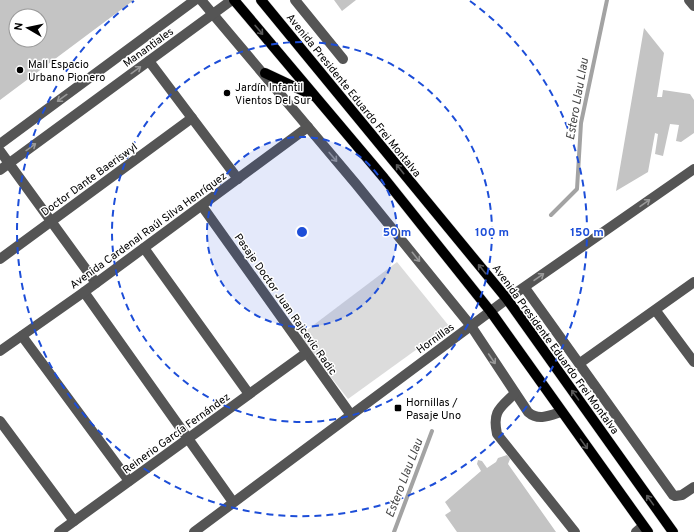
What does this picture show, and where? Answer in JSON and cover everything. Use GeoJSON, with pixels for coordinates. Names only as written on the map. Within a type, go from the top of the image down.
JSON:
{"type":"FeatureCollection","features":[{"type":"Feature","properties":{"kind":"main road"},"geometry":{"type":"LineString","coordinates":[[233,0],[384,178],[491,312],[642,530]]}},
{"type":"Feature","properties":{"kind":"main road","name":"Avenida Presidente Eduardo Frei Montalva"},"geometry":{"type":"LineString","coordinates":[[261,0],[507,300],[673,532]]}},
{"type":"Feature","properties":{"kind":"main road"},"geometry":{"type":"LineString","coordinates":[[265,73],[317,98]]}},
{"type":"Feature","properties":{"kind":"street","name":"Manantiales"},"geometry":{"type":"LineString","coordinates":[[0,144],[195,0]]}},
{"type":"Feature","properties":{"kind":"street"},"geometry":{"type":"LineString","coordinates":[[201,0],[265,73],[471,326],[528,412],[536,417],[547,417],[561,412]]}},
{"type":"Feature","properties":{"kind":"street","name":"Manantiales"},"geometry":{"type":"LineString","coordinates":[[0,170],[233,0]]}},
{"type":"Feature","properties":{"kind":"street"},"geometry":{"type":"LineString","coordinates":[[295,0],[343,59]]}},
{"type":"Feature","properties":{"kind":"street"},"geometry":{"type":"LineString","coordinates":[[689,0],[694,6]]}},
{"type":"Feature","properties":{"kind":"street"},"geometry":{"type":"LineString","coordinates":[[149,60],[238,179]]}},
{"type":"Feature","properties":{"kind":"street","name":"Doctor Dante Baeriswyl"},"geometry":{"type":"LineString","coordinates":[[0,259],[192,118]]}},
{"type":"Feature","properties":{"kind":"street","name":"Avenida Cardenal Raúl Silva Henríquez"},"geometry":{"type":"LineString","coordinates":[[0,351],[84,292],[308,127]]}},
{"type":"Feature","properties":{"kind":"street"},"geometry":{"type":"LineString","coordinates":[[0,151],[96,283]]}},
{"type":"Feature","properties":{"kind":"street","name":"Hornillas"},"geometry":{"type":"LineString","coordinates":[[194,532],[471,326],[694,169]]}},
{"type":"Feature","properties":{"kind":"street","name":"Pasaje Doctor Juan Rajcevic Radic"},"geometry":{"type":"LineString","coordinates":[[202,206],[351,415]]}},
{"type":"Feature","properties":{"kind":"street"},"geometry":{"type":"LineString","coordinates":[[144,248],[249,394]]}},
{"type":"Feature","properties":{"kind":"street"},"geometry":{"type":"LineString","coordinates":[[580,363],[656,311],[694,282]]}},
{"type":"Feature","properties":{"kind":"street","name":"Avenida Presidente Eduardo Frei Montalva"},"geometry":{"type":"LineString","coordinates":[[524,288],[580,363],[675,496],[682,495],[694,487]]}},
{"type":"Feature","properties":{"kind":"street"},"geometry":{"type":"LineString","coordinates":[[84,292],[233,502]]}},
{"type":"Feature","properties":{"kind":"street"},"geometry":{"type":"LineString","coordinates":[[656,311],[694,362]]}},
{"type":"Feature","properties":{"kind":"street"},"geometry":{"type":"LineString","coordinates":[[22,336],[129,481]]}},
{"type":"Feature","properties":{"kind":"street","name":"Reinerio García Fernández"},"geometry":{"type":"LineString","coordinates":[[59,532],[306,352]]}},
{"type":"Feature","properties":{"kind":"street"},"geometry":{"type":"LineString","coordinates":[[515,393],[500,409],[494,421],[497,434],[575,532]]}},
{"type":"Feature","properties":{"kind":"street"},"geometry":{"type":"LineString","coordinates":[[0,421],[74,521]]}},
{"type":"Feature","properties":{"kind":"shaded area"},"geometry":{"type":"Polygon","coordinates":[[[397,262],[449,326],[348,399],[299,336],[397,262]]]}},
{"type":"Feature","properties":{"kind":"building","name":"Mall Espacio Urbano Pionero"},"geometry":{"type":"Polygon","coordinates":[[[0,0],[134,0],[0,100],[0,0]]]}},
{"type":"Feature","properties":{"kind":"building"},"geometry":{"type":"Polygon","coordinates":[[[334,0],[356,0],[342,11],[334,0]]]}},
{"type":"Feature","properties":{"kind":"building"},"geometry":{"type":"Polygon","coordinates":[[[644,28],[664,53],[657,97],[662,97],[663,90],[690,94],[694,100],[694,133],[681,142],[676,141],[679,125],[670,124],[663,156],[655,154],[658,134],[655,133],[648,172],[616,191],[644,28]]]}},
{"type":"Feature","properties":{"kind":"building"},"geometry":{"type":"Polygon","coordinates":[[[507,455],[510,459],[508,464],[556,532],[457,532],[445,515],[451,511],[445,502],[481,471],[477,464],[478,460],[482,461],[487,468],[496,462],[498,458],[507,455]]]}},
{"type":"Feature","properties":{"kind":"waterway","name":"Estero Llau Llau"},"geometry":{"type":"LineString","coordinates":[[551,215],[577,189],[581,123],[607,0]]}},
{"type":"Feature","properties":{"kind":"waterway","name":"Estero Llau Llau"},"geometry":{"type":"LineString","coordinates":[[394,532],[432,431]]}},
{"type":"Feature","properties":{"kind":"place","name":"Mall Espacio Urbano Pionero"},"geometry":{"type":"Point","coordinates":[20,70]}},
{"type":"Feature","properties":{"kind":"place","name":"Jardín Infantil Vientos Del Sur"},"geometry":{"type":"Point","coordinates":[227,93]}},
{"type":"Feature","properties":{"kind":"place","name":"Hornillas / Pasaje Uno"},"geometry":{"type":"Point","coordinates":[398,408]}}]}
